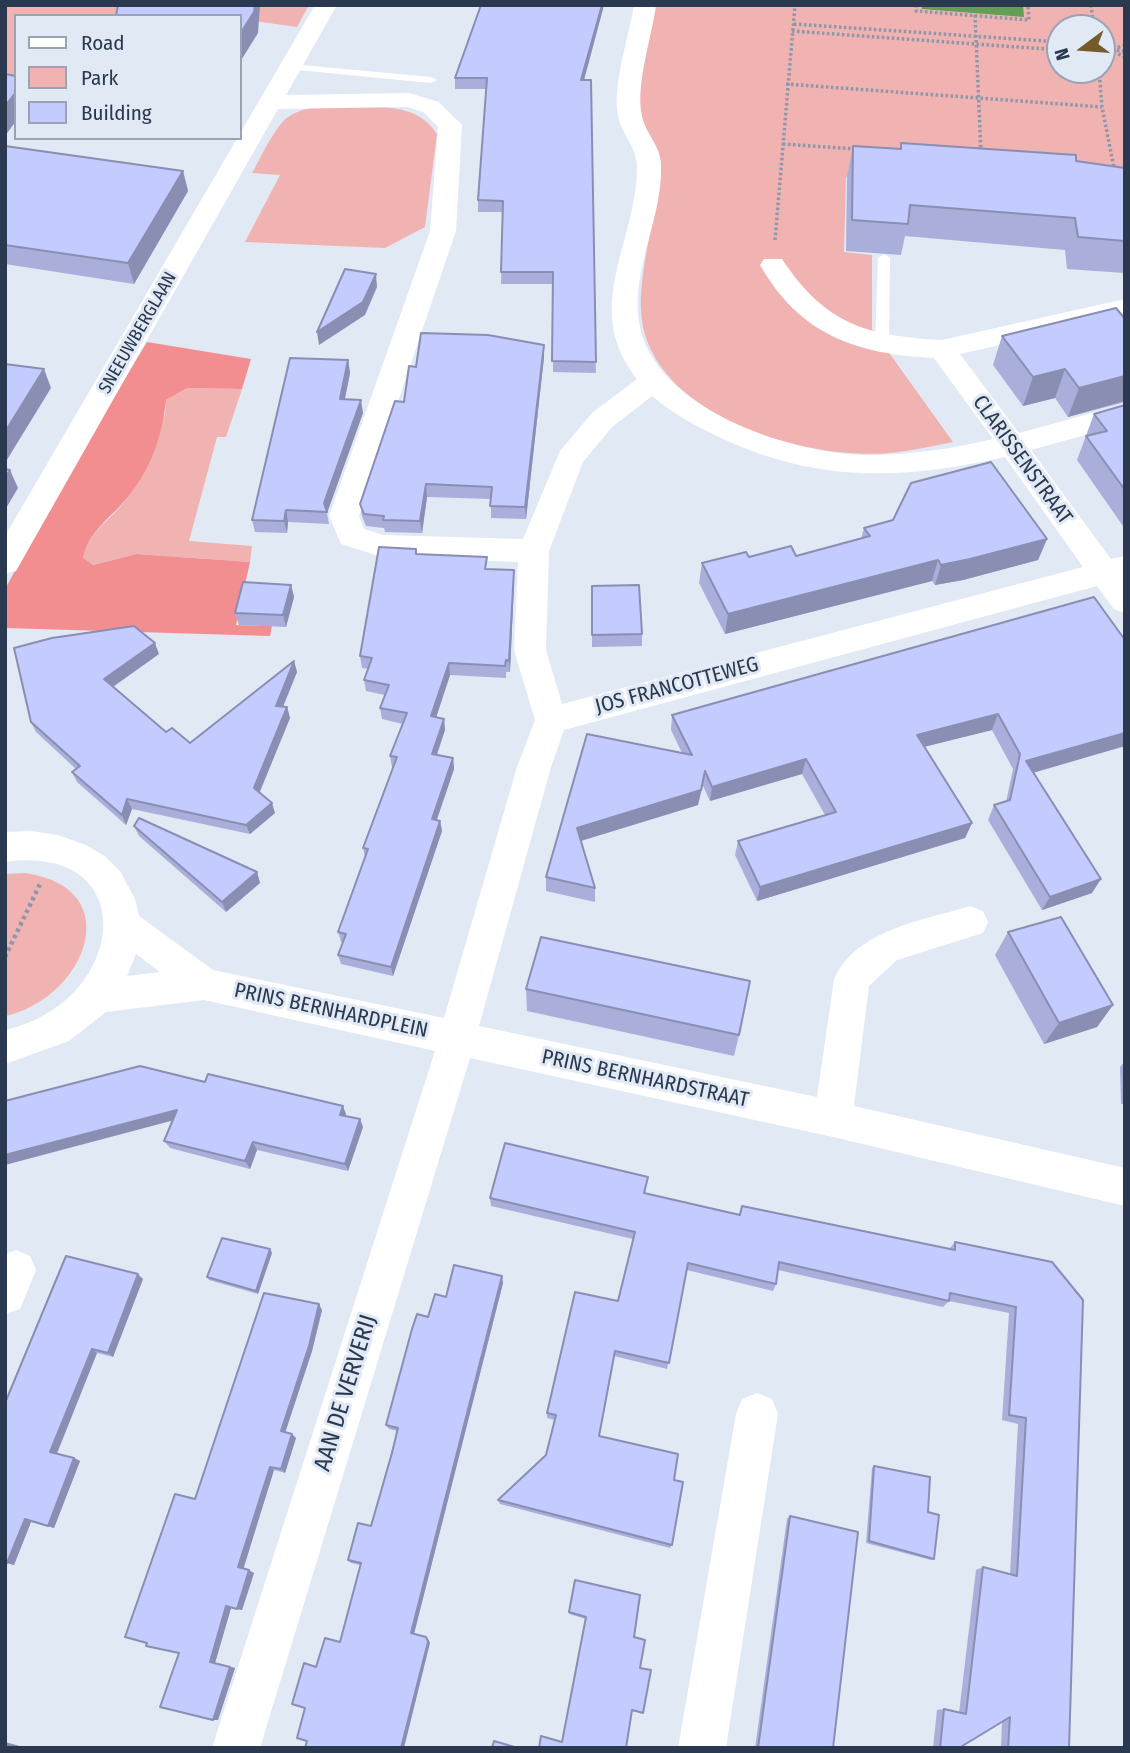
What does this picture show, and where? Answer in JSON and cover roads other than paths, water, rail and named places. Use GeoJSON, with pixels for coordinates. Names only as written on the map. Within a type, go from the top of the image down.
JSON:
{"type":"FeatureCollection","features":[{"type":"Feature","properties":{"kind":"street","name":"SNEEUWBERGLAAN"},"geometry":{"type":"LineString","coordinates":[[5,563],[326,5]]}},
{"type":"Feature","properties":{"kind":"street"},"geometry":{"type":"LineString","coordinates":[[646,5],[629,112],[646,147],[649,164],[632,255],[624,319],[634,352],[652,383],[671,400],[732,433],[795,456],[858,467],[944,462],[1125,414]]}},
{"type":"Feature","properties":{"kind":"street"},"geometry":{"type":"LineString","coordinates":[[271,102],[410,100],[431,107],[450,125],[451,144],[443,231],[344,516],[352,536],[383,546],[534,551]]}},
{"type":"Feature","properties":{"kind":"street"},"geometry":{"type":"LineString","coordinates":[[774,265],[781,283],[803,308],[837,328],[882,344],[942,349],[1125,308]]}},
{"type":"Feature","properties":{"kind":"street","name":"CLARISSENSTRAAT"},"geometry":{"type":"LineString","coordinates":[[942,349],[1011,446],[1113,569],[1125,601]]}},
{"type":"Feature","properties":{"kind":"street"},"geometry":{"type":"LineString","coordinates":[[457,1039],[534,767],[551,720],[530,650],[534,551],[570,458],[602,420],[652,383]]}},
{"type":"Feature","properties":{"kind":"street","name":"JOS FRANCOTTEWEG"},"geometry":{"type":"LineString","coordinates":[[551,720],[1113,569]]}},
{"type":"Feature","properties":{"kind":"street"},"geometry":{"type":"LineString","coordinates":[[5,1047],[50,1033],[76,1017],[97,996],[118,961],[124,925],[115,890],[92,864],[58,848],[8,840]]}},
{"type":"Feature","properties":{"kind":"street"},"geometry":{"type":"LineString","coordinates":[[833,1119],[852,979],[885,948],[970,922]]}},
{"type":"Feature","properties":{"kind":"street","name":"PRINS BERNHARDPLEIN"},"geometry":{"type":"LineString","coordinates":[[124,925],[204,984]]}},
{"type":"Feature","properties":{"kind":"street","name":"PRINS BERNHARDPLEIN"},"geometry":{"type":"LineString","coordinates":[[97,996],[204,984],[457,1039]]}},
{"type":"Feature","properties":{"kind":"street","name":"PRINS BERNHARDSTRAAT"},"geometry":{"type":"LineString","coordinates":[[457,1039],[833,1119],[1125,1187]]}},
{"type":"Feature","properties":{"kind":"street","name":"AAN DE VERVERIJ"},"geometry":{"type":"LineString","coordinates":[[236,1748],[457,1039]]}},
{"type":"Feature","properties":{"kind":"street"},"geometry":{"type":"LineString","coordinates":[[702,1748],[757,1414]]}},
{"type":"Feature","properties":{"kind":"lane"},"geometry":{"type":"LineString","coordinates":[[291,67],[431,80]]}},
{"type":"Feature","properties":{"kind":"lane"},"geometry":{"type":"LineString","coordinates":[[882,344],[884,258]]}}]}
